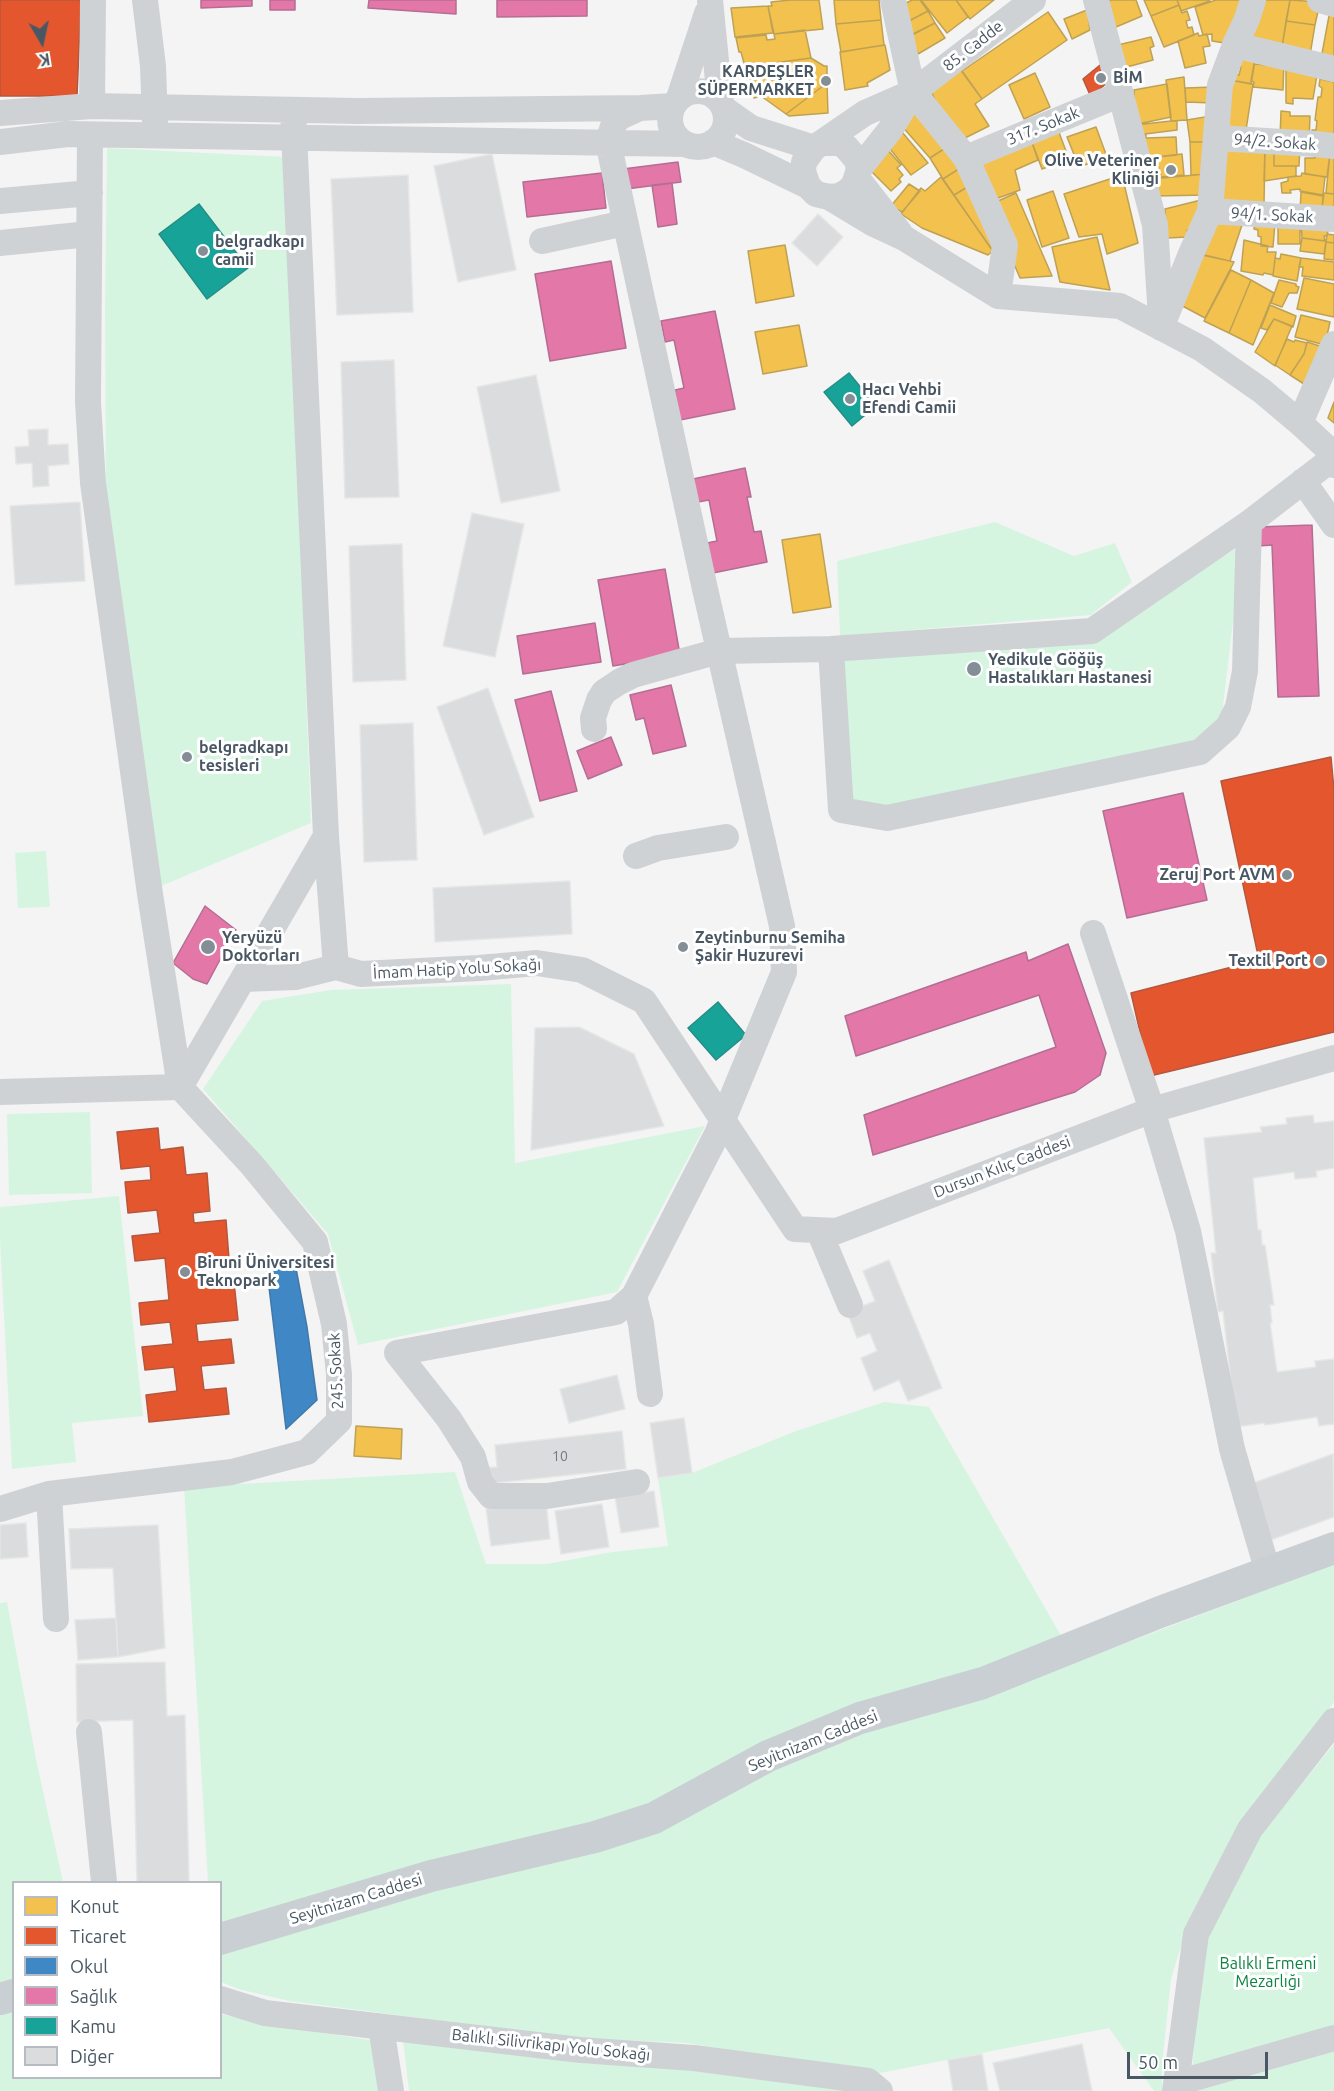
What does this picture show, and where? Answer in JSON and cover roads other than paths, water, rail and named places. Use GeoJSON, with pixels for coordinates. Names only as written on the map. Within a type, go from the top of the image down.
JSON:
{"type":"FeatureCollection","features":[{"type":"Feature","properties":{"kind":"main road","name":"Seyitnizam Caddesi"},"geometry":{"type":"LineString","coordinates":[[222,1938],[431,1876],[595,1837],[654,1818],[768,1756],[860,1718],[983,1683],[1160,1612],[1334,1548]]}},
{"type":"Feature","properties":{"kind":"street"},"geometry":{"type":"LineString","coordinates":[[92,106],[93,0]]}},
{"type":"Feature","properties":{"kind":"street"},"geometry":{"type":"LineString","coordinates":[[145,0],[153,66],[155,135]]}},
{"type":"Feature","properties":{"kind":"street"},"geometry":{"type":"LineString","coordinates":[[893,0],[913,92],[966,158],[1005,245],[998,296]]}},
{"type":"Feature","properties":{"kind":"street","name":"85. Cadde"},"geometry":{"type":"LineString","coordinates":[[913,92],[1033,0]]}},
{"type":"Feature","properties":{"kind":"street"},"geometry":{"type":"LineString","coordinates":[[1096,0],[1155,225],[1161,328]]}},
{"type":"Feature","properties":{"kind":"street"},"geometry":{"type":"LineString","coordinates":[[1161,328],[1210,212],[1220,85],[1253,0]]}},
{"type":"Feature","properties":{"kind":"street"},"geometry":{"type":"LineString","coordinates":[[1320,0],[1334,4]]}},
{"type":"Feature","properties":{"kind":"street"},"geometry":{"type":"LineString","coordinates":[[686,144],[673,132],[670,114],[710,2]]}},
{"type":"Feature","properties":{"kind":"street"},"geometry":{"type":"LineString","coordinates":[[0,142],[68,134],[608,142],[704,146],[720,136],[726,118],[722,105],[710,2]]}},
{"type":"Feature","properties":{"kind":"street"},"geometry":{"type":"LineString","coordinates":[[1235,45],[1334,69]]}},
{"type":"Feature","properties":{"kind":"street"},"geometry":{"type":"LineString","coordinates":[[0,113],[92,106],[294,110],[640,108],[676,102],[695,91],[713,95],[751,128],[818,146],[839,143],[846,147],[857,160],[858,173],[904,238]]}},
{"type":"Feature","properties":{"kind":"street"},"geometry":{"type":"LineString","coordinates":[[913,92],[847,192],[839,196],[818,192],[803,171],[804,162],[818,146],[865,113],[913,92]]}},
{"type":"Feature","properties":{"kind":"street","name":"317. Sokak"},"geometry":{"type":"LineString","coordinates":[[966,158],[1121,94]]}},
{"type":"Feature","properties":{"kind":"street"},"geometry":{"type":"LineString","coordinates":[[637,1482],[547,1496],[491,1496],[480,1482],[473,1457],[449,1419],[397,1353],[616,1312],[634,1296],[722,1120],[784,972],[782,926],[719,651],[608,142],[614,123],[620,117],[640,108]]}},
{"type":"Feature","properties":{"kind":"street"},"geometry":{"type":"LineString","coordinates":[[243,979],[296,977],[336,967],[326,836],[294,110]]}},
{"type":"Feature","properties":{"kind":"street"},"geometry":{"type":"LineString","coordinates":[[90,135],[88,402],[93,483],[150,894],[180,1088]]}},
{"type":"Feature","properties":{"kind":"street","name":"94/2. Sokak"},"geometry":{"type":"LineString","coordinates":[[1217,138],[1334,146]]}},
{"type":"Feature","properties":{"kind":"street"},"geometry":{"type":"LineString","coordinates":[[594,729],[593,718],[598,700],[604,692],[619,682],[633,675],[719,651],[831,649],[1092,631],[1249,523],[1333,461],[1327,448],[1262,391],[1202,349],[1120,306],[998,296],[904,238],[873,224],[818,192],[713,142]]}},
{"type":"Feature","properties":{"kind":"street"},"geometry":{"type":"LineString","coordinates":[[0,201],[90,193]]}},
{"type":"Feature","properties":{"kind":"street","name":"94/1. Sokak"},"geometry":{"type":"LineString","coordinates":[[1210,212],[1334,219]]}},
{"type":"Feature","properties":{"kind":"street"},"geometry":{"type":"LineString","coordinates":[[542,241],[625,223]]}},
{"type":"Feature","properties":{"kind":"street"},"geometry":{"type":"LineString","coordinates":[[0,243],[89,234]]}},
{"type":"Feature","properties":{"kind":"street"},"geometry":{"type":"LineString","coordinates":[[1300,423],[1334,344]]}},
{"type":"Feature","properties":{"kind":"street"},"geometry":{"type":"LineString","coordinates":[[1303,481],[1334,525]]}},
{"type":"Feature","properties":{"kind":"street"},"geometry":{"type":"LineString","coordinates":[[831,649],[842,810],[887,818],[1200,752],[1228,727],[1238,707],[1245,670],[1249,523]]}},
{"type":"Feature","properties":{"kind":"street"},"geometry":{"type":"LineString","coordinates":[[180,1088],[326,836]]}},
{"type":"Feature","properties":{"kind":"street"},"geometry":{"type":"LineString","coordinates":[[636,856],[658,848],[726,837]]}},
{"type":"Feature","properties":{"kind":"street"},"geometry":{"type":"LineString","coordinates":[[1093,933],[1152,1110],[1188,1231],[1232,1449],[1268,1572]]}},
{"type":"Feature","properties":{"kind":"street","name":"İmam Hatip Yolu Sokağı"},"geometry":{"type":"LineString","coordinates":[[336,967],[361,974],[537,963],[582,970],[644,1001],[722,1120]]}},
{"type":"Feature","properties":{"kind":"street","name":"Dursun Kılıç Caddesi"},"geometry":{"type":"LineString","coordinates":[[722,1120],[795,1229],[837,1231],[1152,1110],[1334,1058]]}},
{"type":"Feature","properties":{"kind":"street"},"geometry":{"type":"LineString","coordinates":[[0,1092],[180,1088]]}},
{"type":"Feature","properties":{"kind":"street","name":"245. Sokak"},"geometry":{"type":"LineString","coordinates":[[0,1509],[50,1494],[232,1472],[307,1452],[339,1421],[339,1375],[334,1324],[315,1242],[252,1165],[180,1088]]}},
{"type":"Feature","properties":{"kind":"street"},"geometry":{"type":"LineString","coordinates":[[819,1231],[850,1305]]}},
{"type":"Feature","properties":{"kind":"street"},"geometry":{"type":"LineString","coordinates":[[634,1296],[641,1324],[650,1394]]}},
{"type":"Feature","properties":{"kind":"street"},"geometry":{"type":"LineString","coordinates":[[50,1494],[56,1619]]}},
{"type":"Feature","properties":{"kind":"street"},"geometry":{"type":"LineString","coordinates":[[1334,1721],[1250,1829],[1196,1934],[1176,2087],[1334,2038]]}},
{"type":"Feature","properties":{"kind":"street"},"geometry":{"type":"LineString","coordinates":[[89,1732],[104,1881]]}},
{"type":"Feature","properties":{"kind":"street","name":"Balıklı Silivrikapı Yolu Sokağı"},"geometry":{"type":"LineString","coordinates":[[222,2000],[265,2013],[580,2050],[694,2058],[868,2081],[880,2091]]}},
{"type":"Feature","properties":{"kind":"street"},"geometry":{"type":"LineString","coordinates":[[381,2026],[391,2091]]}},
{"type":"Feature","properties":{"kind":"place","name":"BİM"},"geometry":{"type":"Point","coordinates":[1101,78]}},
{"type":"Feature","properties":{"kind":"place","name":"KARDEŞLER SÜPERMARKET"},"geometry":{"type":"Point","coordinates":[826,81]}},
{"type":"Feature","properties":{"kind":"place","name":"Olive Veteriner Kliniği"},"geometry":{"type":"Point","coordinates":[1171,170]}},
{"type":"Feature","properties":{"kind":"place","name":"belgradkapı camii"},"geometry":{"type":"Point","coordinates":[203,251]}},
{"type":"Feature","properties":{"kind":"place","name":"Hacı Vehbi Efendi Camii"},"geometry":{"type":"Point","coordinates":[850,399]}},
{"type":"Feature","properties":{"kind":"place","name":"Yedikule Göğüş Hastalıkları Hastanesi"},"geometry":{"type":"Point","coordinates":[974,669]}},
{"type":"Feature","properties":{"kind":"place","name":"belgradkapı tesisleri"},"geometry":{"type":"Point","coordinates":[187,757]}},
{"type":"Feature","properties":{"kind":"place","name":"Zeruj Port AVM"},"geometry":{"type":"Point","coordinates":[1287,875]}},
{"type":"Feature","properties":{"kind":"place","name":"Yeryüzü Doktorları"},"geometry":{"type":"Point","coordinates":[208,947]}},
{"type":"Feature","properties":{"kind":"place","name":"Zeytinburnu Semiha Şakir Huzurevi"},"geometry":{"type":"Point","coordinates":[683,947]}},
{"type":"Feature","properties":{"kind":"place","name":"Textil Port"},"geometry":{"type":"Point","coordinates":[1320,961]}},
{"type":"Feature","properties":{"kind":"place","name":"Biruni Üniversitesi Teknopark"},"geometry":{"type":"Point","coordinates":[185,1272]}},
{"type":"Feature","properties":{"kind":"park label","name":"Balıklı Ermeni Mezarlığı"},"geometry":{"type":"Point","coordinates":[1268,1973]}}]}
